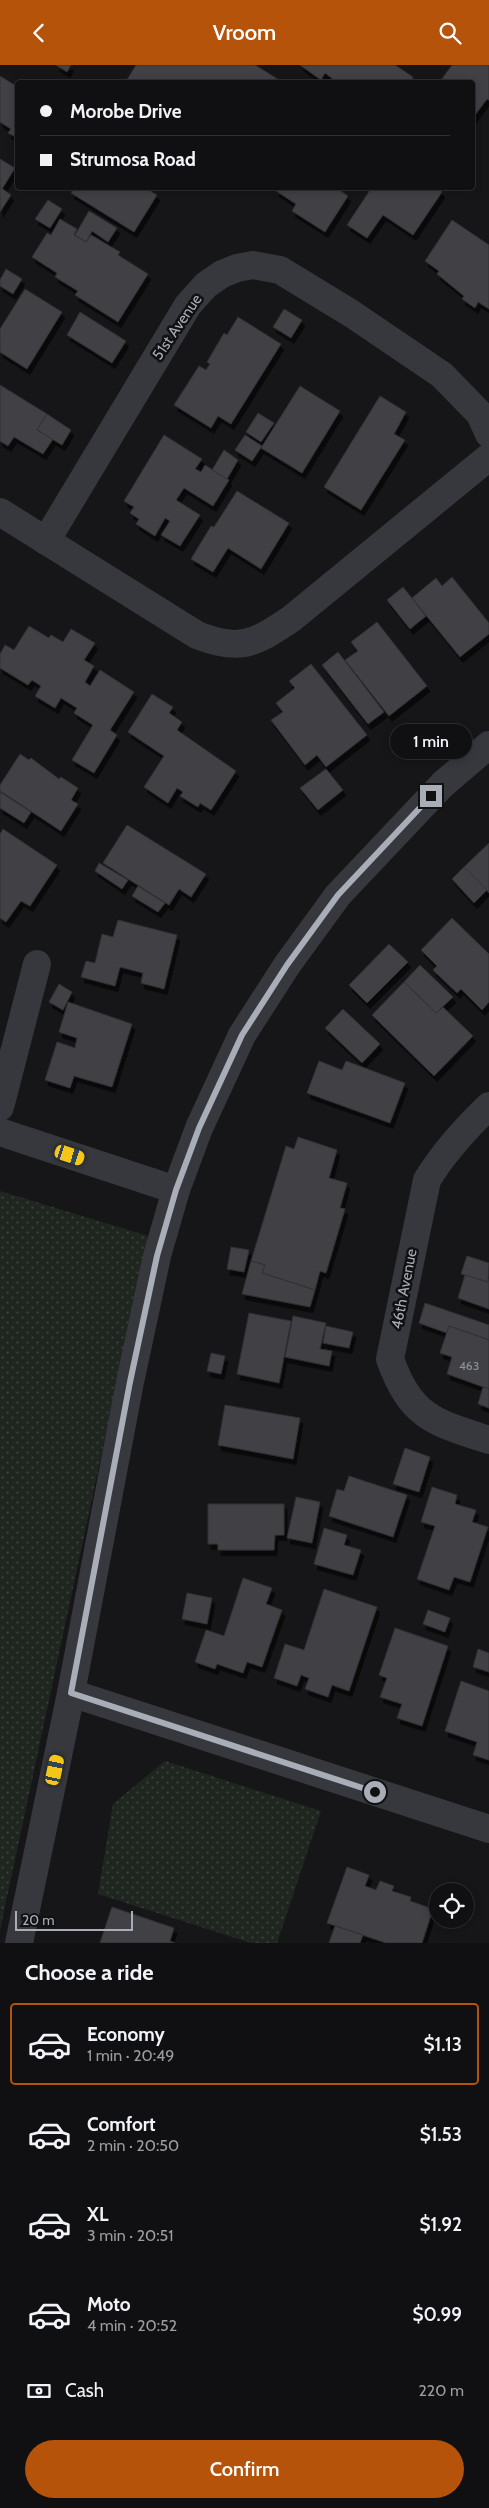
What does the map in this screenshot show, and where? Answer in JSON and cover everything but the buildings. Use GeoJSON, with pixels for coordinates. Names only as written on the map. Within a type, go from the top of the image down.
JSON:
{"type":"FeatureCollection","features":[{"type":"Feature","properties":{"kind":"street","name":"51st Avenue"},"geometry":{"type":"LineString","coordinates":[[46,541],[188,305],[206,285],[237,268],[253,265],[280,270],[352,314],[442,375],[480,414],[489,434]]}},
{"type":"Feature","properties":{"kind":"street"},"geometry":{"type":"LineString","coordinates":[[0,513],[197,635],[220,644],[236,645],[272,632],[291,619],[489,457],[489,449]]}},
{"type":"Feature","properties":{"kind":"street"},"geometry":{"type":"LineString","coordinates":[[19,1943],[71,1693],[130,1382],[157,1256],[176,1190],[199,1128],[242,1035],[287,965],[338,895],[443,784],[489,745]]}},
{"type":"Feature","properties":{"kind":"street"},"geometry":{"type":"LineString","coordinates":[[0,1107],[37,964]]}},
{"type":"Feature","properties":{"kind":"street","name":"46th Avenue"},"geometry":{"type":"LineString","coordinates":[[489,1106],[459,1135],[442,1156],[427,1180],[390,1359],[398,1382],[414,1407],[445,1426],[489,1440]]}},
{"type":"Feature","properties":{"kind":"street"},"geometry":{"type":"LineString","coordinates":[[0,1132],[176,1190]]}},
{"type":"Feature","properties":{"kind":"street"},"geometry":{"type":"LineString","coordinates":[[71,1693],[489,1829]]}},
{"type":"Feature","properties":{"kind":"shaded area"},"geometry":{"type":"Polygon","coordinates":[[[0,1191],[148,1236],[0,1930],[0,1191]]]}},
{"type":"Feature","properties":{"kind":"shaded area"},"geometry":{"type":"Polygon","coordinates":[[[165,1761],[321,1811],[277,1943],[251,1943],[98,1894],[113,1804],[165,1761]]]}},
{"type":"Feature","properties":{"kind":"route"},"geometry":{"type":"LineString","coordinates":[[375,1792],[71,1693],[130,1382],[157,1256],[176,1190],[199,1128],[242,1035],[287,965],[338,895],[396,831],[431,796]]}}]}
